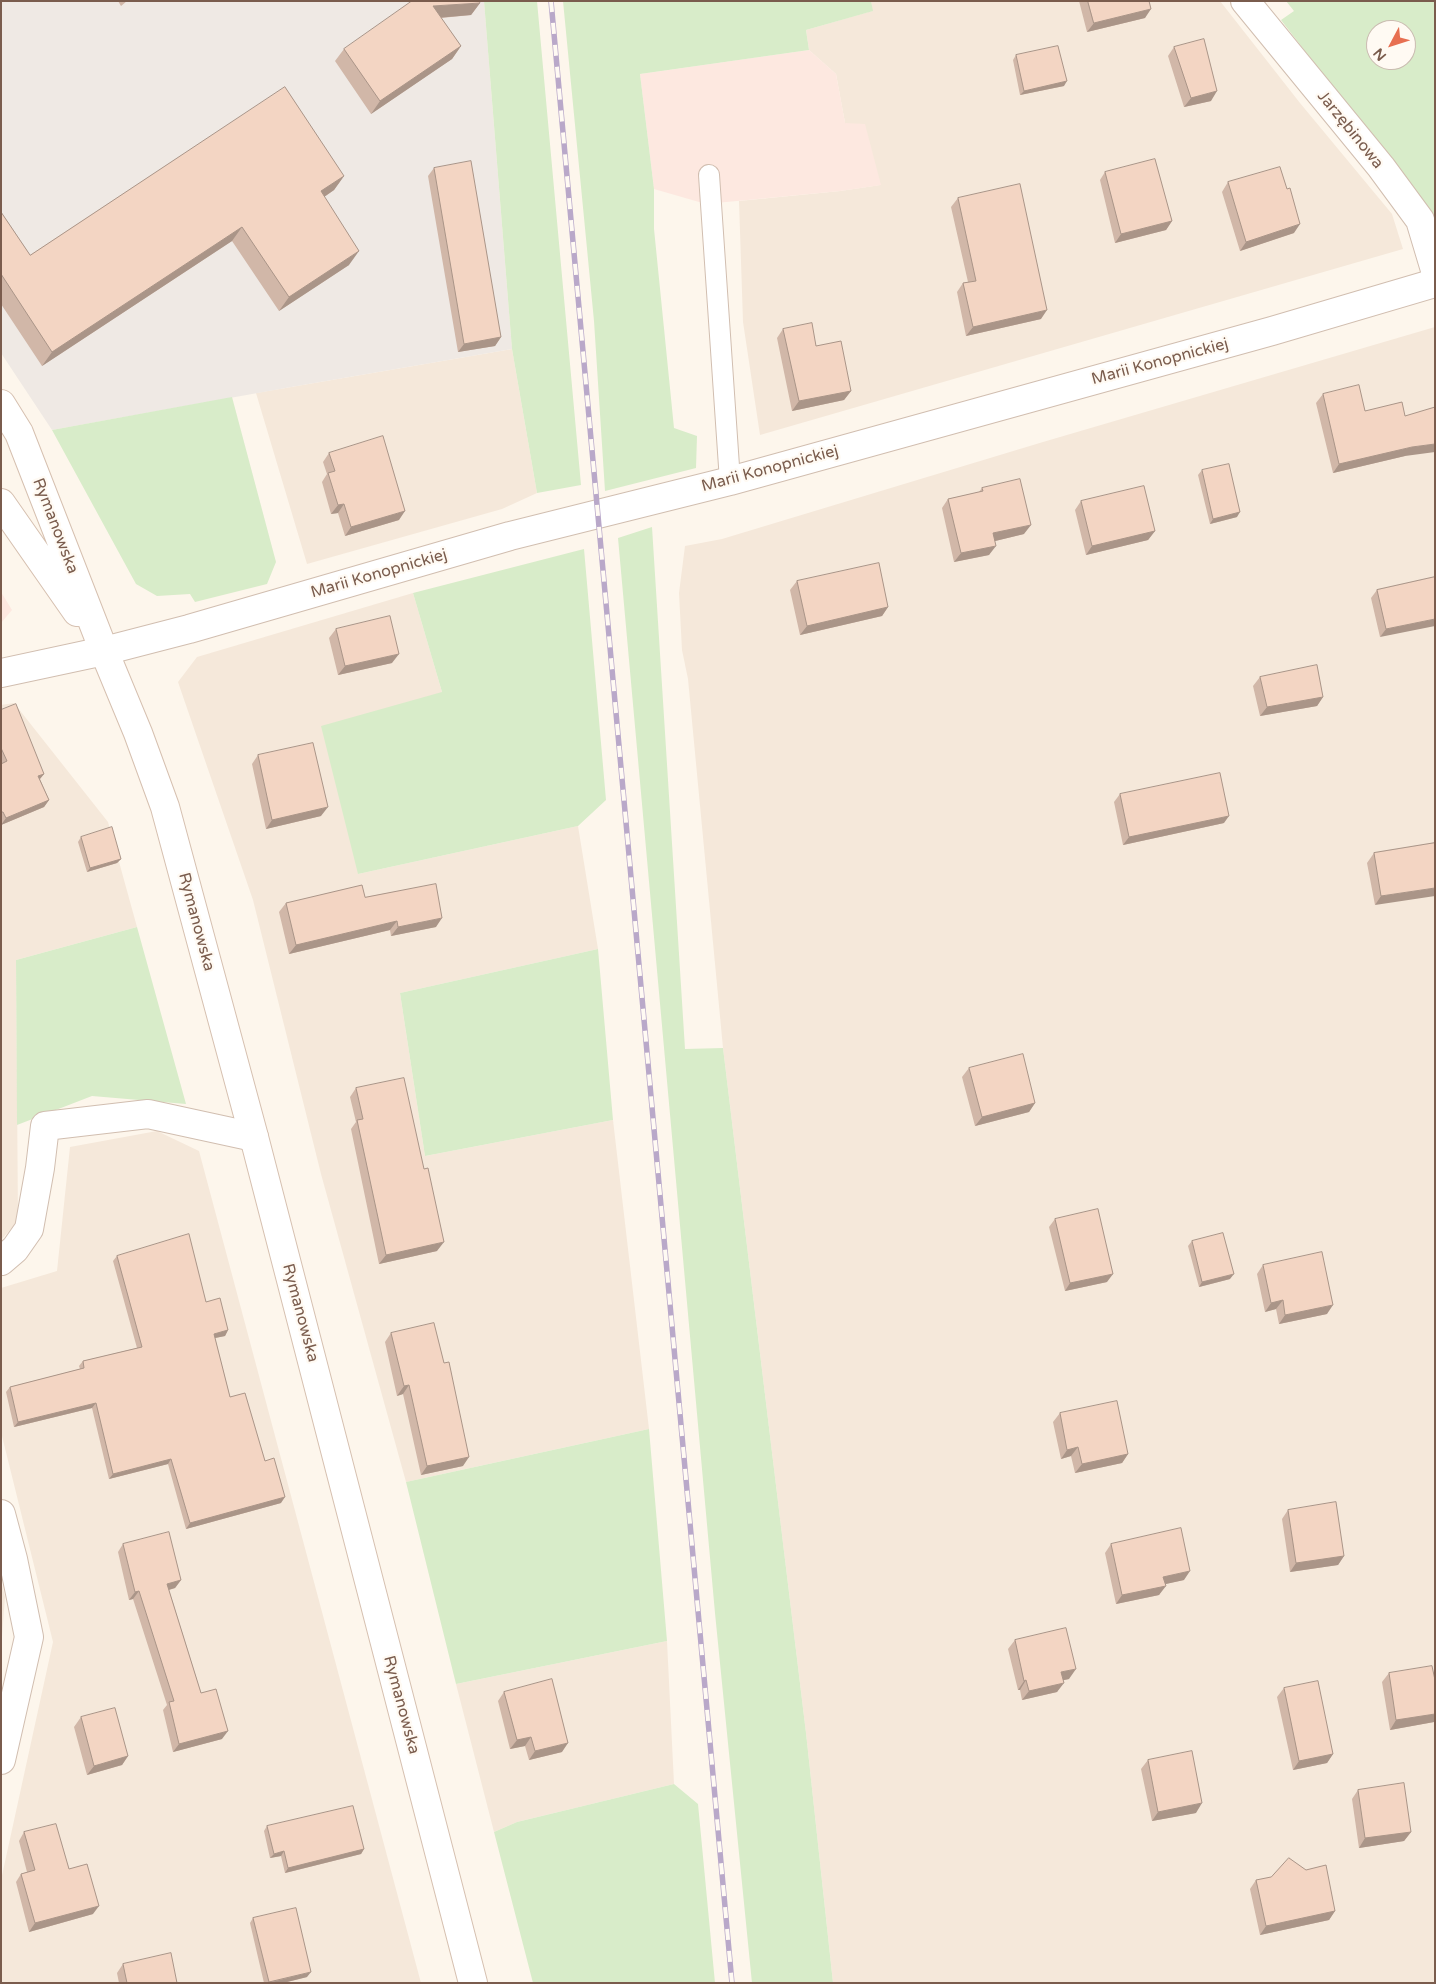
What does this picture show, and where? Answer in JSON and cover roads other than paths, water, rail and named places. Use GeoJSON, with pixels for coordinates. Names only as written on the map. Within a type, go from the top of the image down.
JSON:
{"type":"FeatureCollection","features":[{"type":"Feature","properties":{"kind":"street","name":"Jarzębinowa"},"geometry":{"type":"LineString","coordinates":[[1245,1],[1381,167],[1420,220],[1435,270]]}},
{"type":"Feature","properties":{"kind":"street","name":"Marii Konopnickiej"},"geometry":{"type":"LineString","coordinates":[[1,672],[104,651],[247,613],[510,536],[730,480],[1272,331],[1435,283]]}},
{"type":"Feature","properties":{"kind":"street","name":"Rymanowska"},"geometry":{"type":"LineString","coordinates":[[1,404],[19,433],[138,733],[165,807],[254,1137],[473,1983]]}},
{"type":"Feature","properties":{"kind":"street","name":"Rymanowska"},"geometry":{"type":"LineString","coordinates":[[1,503],[104,651]]}},
{"type":"Feature","properties":{"kind":"street"},"geometry":{"type":"LineString","coordinates":[[1,1261],[15,1249],[29,1230],[45,1126],[148,1114],[254,1137]]}},
{"type":"Feature","properties":{"kind":"street"},"geometry":{"type":"LineString","coordinates":[[1,1514],[13,1559],[28,1637],[1,1760]]}},
{"type":"Feature","properties":{"kind":"lane"},"geometry":{"type":"LineString","coordinates":[[709,176],[730,480]]}},
{"type":"Feature","properties":{"kind":"railway"},"geometry":{"type":"LineString","coordinates":[[551,1],[732,1983]]}}]}
